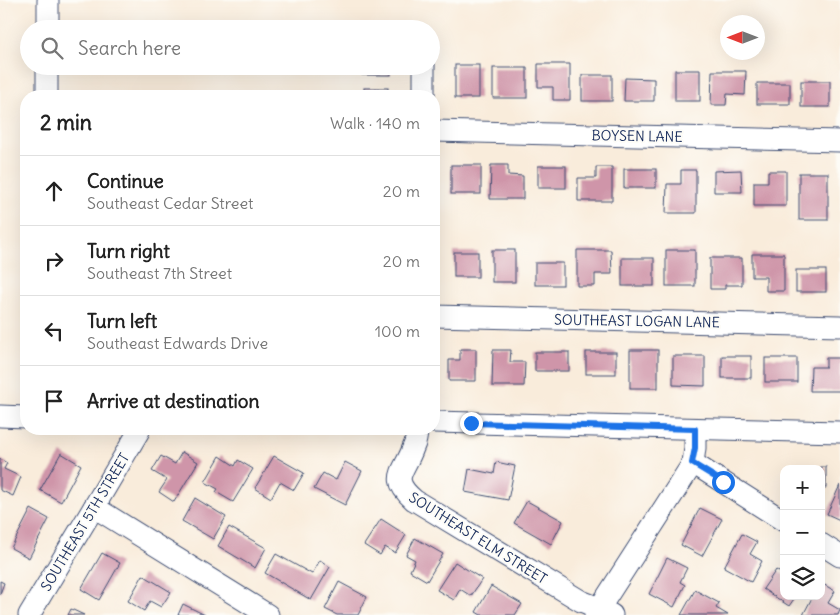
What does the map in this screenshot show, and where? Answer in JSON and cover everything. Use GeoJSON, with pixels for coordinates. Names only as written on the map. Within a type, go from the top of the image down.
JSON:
{"type":"FeatureCollection","features":[{"type":"Feature","properties":{"kind":"street"},"geometry":{"type":"LineString","coordinates":[[48,0],[48,20]]}},
{"type":"Feature","properties":{"kind":"street"},"geometry":{"type":"LineString","coordinates":[[47,75],[47,90]]}},
{"type":"Feature","properties":{"kind":"street"},"geometry":{"type":"LineString","coordinates":[[424,75],[424,90]]}},
{"type":"Feature","properties":{"kind":"street","name":"BOYSEN LANE"},"geometry":{"type":"LineString","coordinates":[[440,131],[840,141]]}},
{"type":"Feature","properties":{"kind":"street","name":"SOUTHEAST LOGAN LANE"},"geometry":{"type":"LineString","coordinates":[[440,316],[840,326]]}},
{"type":"Feature","properties":{"kind":"street"},"geometry":{"type":"LineString","coordinates":[[0,416],[20,416]]}},
{"type":"Feature","properties":{"kind":"street"},"geometry":{"type":"LineString","coordinates":[[440,422],[840,432]]}},
{"type":"Feature","properties":{"kind":"street"},"geometry":{"type":"LineString","coordinates":[[602,613],[692,463],[695,448],[695,429]]}},
{"type":"Feature","properties":{"kind":"street","name":"SOUTHEAST 5TH STREET"},"geometry":{"type":"LineString","coordinates":[[29,615],[137,435]]}},
{"type":"Feature","properties":{"kind":"street","name":"SOUTHEAST ELM STREET"},"geometry":{"type":"LineString","coordinates":[[416,435],[413,450],[401,474],[404,491],[414,500],[602,613]]}},
{"type":"Feature","properties":{"kind":"street"},"geometry":{"type":"LineString","coordinates":[[692,463],[780,518]]}},
{"type":"Feature","properties":{"kind":"street"},"geometry":{"type":"LineString","coordinates":[[94,507],[268,615]]}},
{"type":"Feature","properties":{"kind":"street"},"geometry":{"type":"LineString","coordinates":[[825,547],[840,556]]}},
{"type":"Feature","properties":{"kind":"building"},"geometry":{"type":"Polygon","coordinates":[[[538,64],[570,64],[570,100],[553,100],[553,87],[538,87],[538,64]]]}},
{"type":"Feature","properties":{"kind":"building"},"geometry":{"type":"Polygon","coordinates":[[[455,65],[479,65],[479,98],[455,98],[455,65]]]}},
{"type":"Feature","properties":{"kind":"building"},"geometry":{"type":"Polygon","coordinates":[[[493,68],[527,68],[527,98],[493,98],[493,68]]]}},
{"type":"Feature","properties":{"kind":"building"},"geometry":{"type":"Polygon","coordinates":[[[675,70],[700,70],[700,101],[675,101],[675,70]]]}},
{"type":"Feature","properties":{"kind":"building"},"geometry":{"type":"Polygon","coordinates":[[[712,71],[746,71],[745,95],[727,94],[726,105],[711,105],[712,71]]]}},
{"type":"Feature","properties":{"kind":"building"},"geometry":{"type":"Polygon","coordinates":[[[582,75],[612,75],[612,101],[582,101],[582,75]]]}},
{"type":"Feature","properties":{"kind":"building"},"geometry":{"type":"Polygon","coordinates":[[[625,78],[654,79],[654,101],[624,101],[625,78]]]}},
{"type":"Feature","properties":{"kind":"building"},"geometry":{"type":"Polygon","coordinates":[[[801,81],[830,81],[830,107],[801,107],[801,81]]]}},
{"type":"Feature","properties":{"kind":"building"},"geometry":{"type":"Polygon","coordinates":[[[757,83],[790,83],[790,104],[757,104],[757,83]]]}},
{"type":"Feature","properties":{"kind":"building"},"geometry":{"type":"Polygon","coordinates":[[[364,88],[388,88],[388,90],[364,90],[364,88]]]}},
{"type":"Feature","properties":{"kind":"building"},"geometry":{"type":"Polygon","coordinates":[[[451,165],[481,165],[481,194],[451,194],[451,165]]]}},
{"type":"Feature","properties":{"kind":"building"},"geometry":{"type":"Polygon","coordinates":[[[491,165],[508,165],[508,175],[523,176],[523,199],[490,199],[491,165]]]}},
{"type":"Feature","properties":{"kind":"building"},"geometry":{"type":"Polygon","coordinates":[[[538,166],[566,166],[566,188],[538,188],[538,166]]]}},
{"type":"Feature","properties":{"kind":"building"},"geometry":{"type":"Polygon","coordinates":[[[596,167],[612,167],[612,201],[578,201],[578,178],[596,178],[596,167]]]}},
{"type":"Feature","properties":{"kind":"building"},"geometry":{"type":"Polygon","coordinates":[[[624,169],[656,169],[656,188],[624,188],[624,169]]]}},
{"type":"Feature","properties":{"kind":"building"},"geometry":{"type":"Polygon","coordinates":[[[681,170],[696,170],[696,213],[666,213],[667,184],[681,184],[681,170]]]}},
{"type":"Feature","properties":{"kind":"building"},"geometry":{"type":"Polygon","coordinates":[[[741,170],[742,192],[714,192],[714,171],[741,170]]]}},
{"type":"Feature","properties":{"kind":"building"},"geometry":{"type":"Polygon","coordinates":[[[768,171],[786,171],[786,206],[754,206],[754,182],[768,182],[768,171]]]}},
{"type":"Feature","properties":{"kind":"building"},"geometry":{"type":"Polygon","coordinates":[[[799,173],[828,173],[828,220],[799,220],[799,173]]]}},
{"type":"Feature","properties":{"kind":"building"},"geometry":{"type":"Polygon","coordinates":[[[492,250],[515,250],[515,282],[492,282],[492,250]]]}},
{"type":"Feature","properties":{"kind":"building"},"geometry":{"type":"Polygon","coordinates":[[[577,250],[611,250],[612,274],[595,274],[595,286],[577,286],[577,250]]]}},
{"type":"Feature","properties":{"kind":"building"},"geometry":{"type":"Polygon","coordinates":[[[666,250],[695,250],[695,286],[666,286],[666,250]]]}},
{"type":"Feature","properties":{"kind":"building"},"geometry":{"type":"Polygon","coordinates":[[[454,252],[478,252],[478,277],[454,277],[454,252]]]}},
{"type":"Feature","properties":{"kind":"building"},"geometry":{"type":"Polygon","coordinates":[[[752,254],[784,254],[784,291],[766,291],[766,277],[752,277],[752,254]]]}},
{"type":"Feature","properties":{"kind":"building"},"geometry":{"type":"Polygon","coordinates":[[[622,258],[654,258],[654,286],[622,286],[622,258]]]}},
{"type":"Feature","properties":{"kind":"building"},"geometry":{"type":"Polygon","coordinates":[[[710,258],[742,258],[742,285],[725,285],[725,289],[710,289],[710,258]]]}},
{"type":"Feature","properties":{"kind":"building"},"geometry":{"type":"Polygon","coordinates":[[[535,263],[563,263],[563,285],[535,285],[535,263]]]}},
{"type":"Feature","properties":{"kind":"building"},"geometry":{"type":"Polygon","coordinates":[[[796,270],[826,270],[826,292],[796,292],[796,270]]]}},
{"type":"Feature","properties":{"kind":"building"},"geometry":{"type":"Polygon","coordinates":[[[460,349],[476,349],[476,381],[449,381],[449,360],[460,360],[460,349]]]}},
{"type":"Feature","properties":{"kind":"building"},"geometry":{"type":"Polygon","coordinates":[[[493,350],[511,350],[510,362],[525,362],[524,386],[492,386],[493,350]]]}},
{"type":"Feature","properties":{"kind":"building"},"geometry":{"type":"Polygon","coordinates":[[[630,350],[658,350],[658,388],[630,388],[630,350]]]}},
{"type":"Feature","properties":{"kind":"building"},"geometry":{"type":"Polygon","coordinates":[[[535,352],[569,352],[569,371],[535,371],[535,352]]]}},
{"type":"Feature","properties":{"kind":"building"},"geometry":{"type":"Polygon","coordinates":[[[586,352],[616,352],[616,374],[586,374],[586,352]]]}},
{"type":"Feature","properties":{"kind":"building"},"geometry":{"type":"Polygon","coordinates":[[[673,356],[705,356],[705,386],[673,385],[673,356]]]}},
{"type":"Feature","properties":{"kind":"building"},"geometry":{"type":"Polygon","coordinates":[[[722,356],[751,356],[751,378],[722,378],[722,356]]]}},
{"type":"Feature","properties":{"kind":"building"},"geometry":{"type":"Polygon","coordinates":[[[765,358],[797,358],[797,382],[765,382],[765,358]]]}},
{"type":"Feature","properties":{"kind":"building"},"geometry":{"type":"Polygon","coordinates":[[[826,358],[840,358],[840,391],[810,391],[811,367],[826,367],[826,358]]]}},
{"type":"Feature","properties":{"kind":"building"},"geometry":{"type":"Polygon","coordinates":[[[182,452],[198,462],[174,502],[159,492],[167,480],[152,471],[161,456],[175,464],[182,452]]]}},
{"type":"Feature","properties":{"kind":"building"},"geometry":{"type":"Polygon","coordinates":[[[61,453],[81,465],[61,502],[40,490],[61,453]]]}},
{"type":"Feature","properties":{"kind":"building"},"geometry":{"type":"Polygon","coordinates":[[[220,456],[235,466],[238,460],[253,469],[233,502],[216,492],[218,489],[205,482],[220,456]]]}},
{"type":"Feature","properties":{"kind":"building"},"geometry":{"type":"Polygon","coordinates":[[[274,456],[304,473],[294,490],[280,482],[271,498],[255,488],[274,456]]]}},
{"type":"Feature","properties":{"kind":"building"},"geometry":{"type":"Polygon","coordinates":[[[0,459],[7,463],[4,469],[21,477],[13,496],[0,490],[0,459]]]}},
{"type":"Feature","properties":{"kind":"building"},"geometry":{"type":"Polygon","coordinates":[[[345,462],[362,471],[345,505],[314,489],[323,473],[336,480],[345,462]]]}},
{"type":"Feature","properties":{"kind":"building"},"geometry":{"type":"Polygon","coordinates":[[[496,462],[515,466],[508,500],[465,492],[469,469],[494,474],[496,462]]]}},
{"type":"Feature","properties":{"kind":"building"},"geometry":{"type":"Polygon","coordinates":[[[825,467],[826,467],[825,488],[825,467]]]}},
{"type":"Feature","properties":{"kind":"building"},"geometry":{"type":"Polygon","coordinates":[[[840,485],[840,520],[827,514],[840,485]]]}},
{"type":"Feature","properties":{"kind":"building"},"geometry":{"type":"Polygon","coordinates":[[[195,498],[226,517],[213,539],[182,521],[195,498]]]}},
{"type":"Feature","properties":{"kind":"building"},"geometry":{"type":"Polygon","coordinates":[[[527,501],[563,521],[551,544],[514,523],[527,501]]]}},
{"type":"Feature","properties":{"kind":"building"},"geometry":{"type":"Polygon","coordinates":[[[700,508],[722,519],[702,556],[681,545],[700,508]]]}},
{"type":"Feature","properties":{"kind":"building"},"geometry":{"type":"Polygon","coordinates":[[[31,509],[49,519],[29,558],[11,548],[31,509]]]}},
{"type":"Feature","properties":{"kind":"building"},"geometry":{"type":"Polygon","coordinates":[[[381,519],[406,535],[395,553],[385,547],[380,555],[364,545],[381,519]]]}},
{"type":"Feature","properties":{"kind":"building"},"geometry":{"type":"Polygon","coordinates":[[[229,527],[266,548],[255,568],[218,546],[229,527]]]}},
{"type":"Feature","properties":{"kind":"building"},"geometry":{"type":"Polygon","coordinates":[[[742,534],[757,542],[750,554],[762,561],[751,582],[724,567],[742,534]]]}},
{"type":"Feature","properties":{"kind":"building"},"geometry":{"type":"Polygon","coordinates":[[[415,538],[443,554],[427,581],[410,571],[415,560],[406,555],[415,538]]]}},
{"type":"Feature","properties":{"kind":"building"},"geometry":{"type":"Polygon","coordinates":[[[102,553],[120,563],[99,600],[81,589],[102,553]]]}},
{"type":"Feature","properties":{"kind":"building"},"geometry":{"type":"Polygon","coordinates":[[[276,554],[312,574],[320,560],[330,567],[311,600],[265,573],[276,554]]]}},
{"type":"Feature","properties":{"kind":"building"},"geometry":{"type":"Polygon","coordinates":[[[667,558],[687,568],[680,582],[685,585],[674,607],[649,594],[667,558]]]}},
{"type":"Feature","properties":{"kind":"building"},"geometry":{"type":"Polygon","coordinates":[[[455,562],[482,579],[471,596],[460,589],[454,600],[437,590],[455,562]]]}},
{"type":"Feature","properties":{"kind":"building"},"geometry":{"type":"Polygon","coordinates":[[[776,570],[780,572],[780,600],[793,600],[789,606],[763,589],[776,570]]]}},
{"type":"Feature","properties":{"kind":"building"},"geometry":{"type":"Polygon","coordinates":[[[143,575],[171,592],[161,607],[150,601],[144,611],[128,601],[143,575]]]}},
{"type":"Feature","properties":{"kind":"building"},"geometry":{"type":"Polygon","coordinates":[[[0,581],[4,583],[0,594],[0,581]]]}},
{"type":"Feature","properties":{"kind":"building"},"geometry":{"type":"Polygon","coordinates":[[[339,582],[367,597],[358,615],[337,615],[325,609],[339,582]]]}},
{"type":"Feature","properties":{"kind":"building"},"geometry":{"type":"Polygon","coordinates":[[[825,585],[835,591],[828,603],[840,610],[838,615],[803,615],[811,600],[825,600],[825,585]]]}},
{"type":"Feature","properties":{"kind":"building"},"geometry":{"type":"Polygon","coordinates":[[[491,586],[522,604],[515,615],[481,615],[476,612],[491,586]]]}},
{"type":"Feature","properties":{"kind":"building"},"geometry":{"type":"Polygon","coordinates":[[[695,590],[719,603],[716,608],[728,615],[681,615],[695,590]]]}},
{"type":"Feature","properties":{"kind":"building"},"geometry":{"type":"Polygon","coordinates":[[[183,604],[205,615],[178,615],[183,604]]]}},
{"type":"Feature","properties":{"kind":"building"},"geometry":{"type":"Polygon","coordinates":[[[71,609],[84,615],[68,615],[71,609]]]}},
{"type":"Feature","properties":{"kind":"route"},"geometry":{"type":"LineString","coordinates":[[471,423],[695,429],[695,448],[692,463],[723,482]]}}]}
